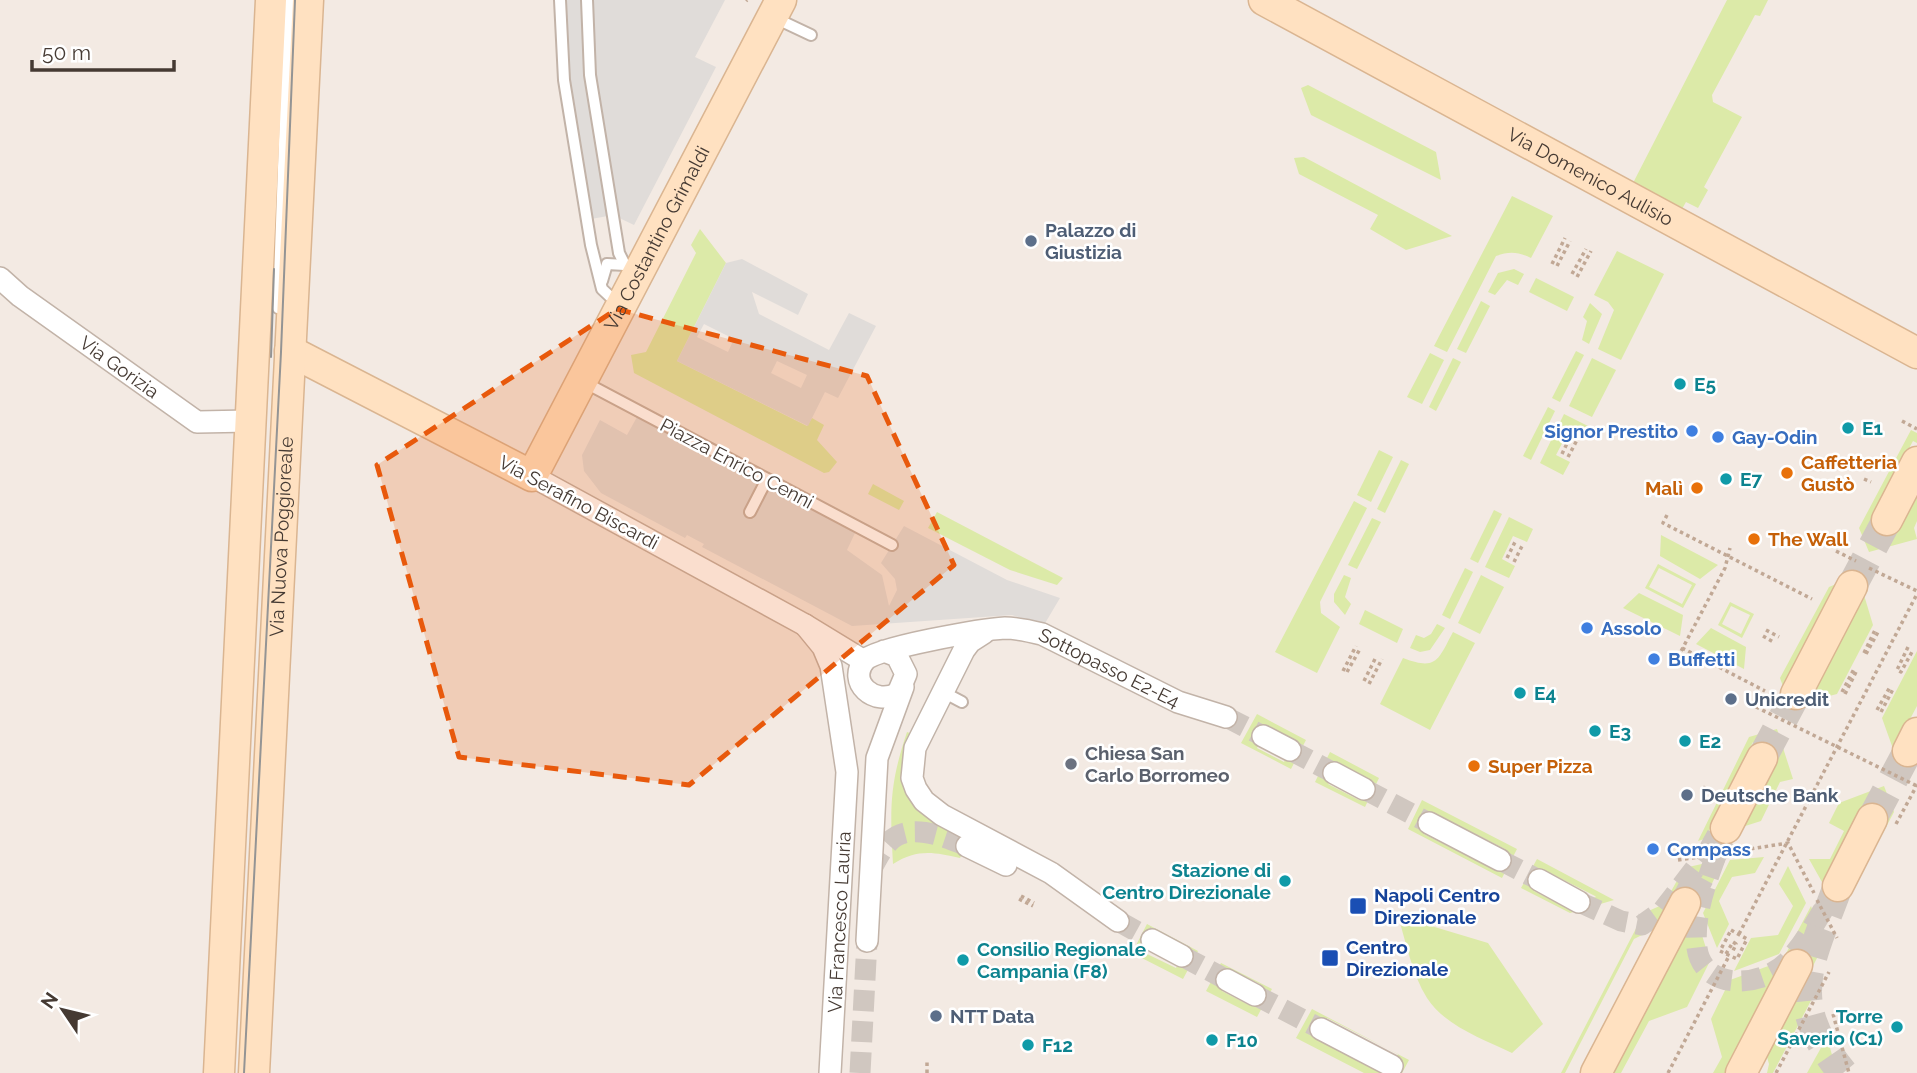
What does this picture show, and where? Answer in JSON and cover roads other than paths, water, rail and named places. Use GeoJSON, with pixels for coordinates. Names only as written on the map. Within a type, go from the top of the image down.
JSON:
{"type":"FeatureCollection","features":[{"type":"Feature","properties":{"kind":"main road","name":"Via Nuova Poggioreale"},"geometry":{"type":"LineString","coordinates":[[219,1073],[271,0]]}},
{"type":"Feature","properties":{"kind":"main road","name":"Via Nuova Poggioreale"},"geometry":{"type":"LineString","coordinates":[[254,1073],[308,0]]}},
{"type":"Feature","properties":{"kind":"main road","name":"Via Domenico Aulisio"},"geometry":{"type":"LineString","coordinates":[[1264,0],[1917,354]]}},
{"type":"Feature","properties":{"kind":"main road","name":"Via Costantino Grimaldi"},"geometry":{"type":"LineString","coordinates":[[532,476],[582,381],[611,298],[631,270],[777,8]]}},
{"type":"Feature","properties":{"kind":"main road"},"geometry":{"type":"LineString","coordinates":[[254,353],[290,351]]}},
{"type":"Feature","properties":{"kind":"main road","name":"Via Serafino Biscardi"},"geometry":{"type":"LineString","coordinates":[[290,351],[532,476]]}},
{"type":"Feature","properties":{"kind":"main road"},"geometry":{"type":"LineString","coordinates":[[1886,520],[1917,462]]}},
{"type":"Feature","properties":{"kind":"main road"},"geometry":{"type":"LineString","coordinates":[[1796,694],[1852,586]]}},
{"type":"Feature","properties":{"kind":"main road"},"geometry":{"type":"LineString","coordinates":[[1726,828],[1762,758]]}},
{"type":"Feature","properties":{"kind":"main road"},"geometry":{"type":"LineString","coordinates":[[1838,886],[1872,819]]}},
{"type":"Feature","properties":{"kind":"main road"},"geometry":{"type":"LineString","coordinates":[[1597,1073],[1685,903]]}},
{"type":"Feature","properties":{"kind":"main road"},"geometry":{"type":"LineString","coordinates":[[1741,1073],[1797,965]]}},
{"type":"Feature","properties":{"kind":"street","name":"Via Gorizia"},"geometry":{"type":"LineString","coordinates":[[0,278],[20,296],[197,422],[250,421]]}},
{"type":"Feature","properties":{"kind":"street","name":"Via Serafino Biscardi"},"geometry":{"type":"LineString","coordinates":[[532,476],[805,625],[861,667]]}},
{"type":"Feature","properties":{"kind":"street","name":"Via Francesco Lauria"},"geometry":{"type":"LineString","coordinates":[[805,625],[823,647],[831,666],[848,772],[830,1073]]}},
{"type":"Feature","properties":{"kind":"street","name":"Sottopasso E2-E4"},"geometry":{"type":"LineString","coordinates":[[884,651],[921,641],[989,630],[1016,629],[1042,634],[1178,702],[1226,718]]}},
{"type":"Feature","properties":{"kind":"street"},"geometry":{"type":"LineString","coordinates":[[967,846],[1118,921],[1051,873],[942,815],[924,801],[912,778],[915,748],[943,692],[970,642],[989,630]]}},
{"type":"Feature","properties":{"kind":"street"},"geometry":{"type":"LineString","coordinates":[[867,941],[877,758],[904,684],[919,658],[921,641]]}},
{"type":"Feature","properties":{"kind":"street"},"geometry":{"type":"LineString","coordinates":[[838,712],[861,667],[869,656],[884,651],[902,661],[904,684],[891,697],[876,697],[863,688],[861,667]]}},
{"type":"Feature","properties":{"kind":"street"},"geometry":{"type":"LineString","coordinates":[[1263,736],[1290,750]]}},
{"type":"Feature","properties":{"kind":"street"},"geometry":{"type":"LineString","coordinates":[[1334,773],[1364,789]]}},
{"type":"Feature","properties":{"kind":"street"},"geometry":{"type":"LineString","coordinates":[[1429,823],[1500,860]]}},
{"type":"Feature","properties":{"kind":"street"},"geometry":{"type":"LineString","coordinates":[[1539,880],[1579,902]]}},
{"type":"Feature","properties":{"kind":"street"},"geometry":{"type":"LineString","coordinates":[[1152,940],[1182,956]]}},
{"type":"Feature","properties":{"kind":"street"},"geometry":{"type":"LineString","coordinates":[[1227,980],[1255,995]]}},
{"type":"Feature","properties":{"kind":"street"},"geometry":{"type":"LineString","coordinates":[[1321,1029],[1392,1066]]}},
{"type":"Feature","properties":{"kind":"lane"},"geometry":{"type":"LineString","coordinates":[[277,324],[289,0]]}},
{"type":"Feature","properties":{"kind":"lane"},"geometry":{"type":"LineString","coordinates":[[560,0],[568,108],[584,209],[611,298]]}},
{"type":"Feature","properties":{"kind":"lane"},"geometry":{"type":"LineString","coordinates":[[587,0],[590,75],[619,253],[631,270]]}},
{"type":"Feature","properties":{"kind":"lane"},"geometry":{"type":"LineString","coordinates":[[777,8],[811,35]]}},
{"type":"Feature","properties":{"kind":"lane","name":"Piazza Enrico Cenni"},"geometry":{"type":"LineString","coordinates":[[582,381],[892,545]]}},
{"type":"Feature","properties":{"kind":"lane"},"geometry":{"type":"LineString","coordinates":[[750,512],[767,479]]}},
{"type":"Feature","properties":{"kind":"lane"},"geometry":{"type":"LineString","coordinates":[[943,692],[962,702]]}},
{"type":"Feature","properties":{"kind":"tunnel"},"geometry":{"type":"LineString","coordinates":[[1852,586],[1887,520]]}},
{"type":"Feature","properties":{"kind":"tunnel"},"geometry":{"type":"LineString","coordinates":[[1762,758],[1796,694]]}},
{"type":"Feature","properties":{"kind":"tunnel"},"geometry":{"type":"LineString","coordinates":[[1226,717],[1263,736]]}},
{"type":"Feature","properties":{"kind":"tunnel"},"geometry":{"type":"LineString","coordinates":[[1290,750],[1334,773]]}},
{"type":"Feature","properties":{"kind":"tunnel"},"geometry":{"type":"LineString","coordinates":[[1872,819],[1908,751]]}},
{"type":"Feature","properties":{"kind":"tunnel"},"geometry":{"type":"LineString","coordinates":[[1364,789],[1429,823]]}},
{"type":"Feature","properties":{"kind":"tunnel"},"geometry":{"type":"LineString","coordinates":[[1726,828],[1705,887],[1696,933],[1702,962],[1710,972],[1721,978],[1749,980],[1776,971],[1787,962],[1808,935],[1838,886]]}},
{"type":"Feature","properties":{"kind":"tunnel"},"geometry":{"type":"LineString","coordinates":[[1685,903],[1726,828]]}},
{"type":"Feature","properties":{"kind":"tunnel"},"geometry":{"type":"LineString","coordinates":[[871,870],[889,842],[907,832],[927,833],[967,846]]}},
{"type":"Feature","properties":{"kind":"tunnel"},"geometry":{"type":"LineString","coordinates":[[1579,902],[1621,921],[1642,925],[1663,910],[1716,841]]}},
{"type":"Feature","properties":{"kind":"tunnel"},"geometry":{"type":"LineString","coordinates":[[1500,860],[1539,880]]}},
{"type":"Feature","properties":{"kind":"tunnel"},"geometry":{"type":"LineString","coordinates":[[1838,886],[1811,960],[1808,1002],[1813,1024],[1824,1047],[1843,1073]]}},
{"type":"Feature","properties":{"kind":"tunnel"},"geometry":{"type":"LineString","coordinates":[[1118,921],[1152,940]]}},
{"type":"Feature","properties":{"kind":"tunnel"},"geometry":{"type":"LineString","coordinates":[[860,1073],[867,941]]}},
{"type":"Feature","properties":{"kind":"tunnel"},"geometry":{"type":"LineString","coordinates":[[1182,956],[1227,980]]}},
{"type":"Feature","properties":{"kind":"tunnel"},"geometry":{"type":"LineString","coordinates":[[1255,995],[1321,1029]]}},
{"type":"Feature","properties":{"kind":"tram line"},"geometry":{"type":"LineString","coordinates":[[244,1073],[281,352],[295,0]]}},
{"type":"Feature","properties":{"kind":"tram line"},"geometry":{"type":"LineString","coordinates":[[271,357],[274,269]]}},
{"type":"Feature","properties":{"kind":"place","name":"Palazzo di Giustizia"},"geometry":{"type":"Point","coordinates":[1031,241]}},
{"type":"Feature","properties":{"kind":"place","name":"E5"},"geometry":{"type":"Point","coordinates":[1680,384]}},
{"type":"Feature","properties":{"kind":"place","name":"E1"},"geometry":{"type":"Point","coordinates":[1848,428]}},
{"type":"Feature","properties":{"kind":"place","name":"Signor Prestito"},"geometry":{"type":"Point","coordinates":[1692,431]}},
{"type":"Feature","properties":{"kind":"place","name":"Gay-Odin"},"geometry":{"type":"Point","coordinates":[1718,437]}},
{"type":"Feature","properties":{"kind":"place","name":"Caffetteria Gustò"},"geometry":{"type":"Point","coordinates":[1787,473]}},
{"type":"Feature","properties":{"kind":"place","name":"E7"},"geometry":{"type":"Point","coordinates":[1726,479]}},
{"type":"Feature","properties":{"kind":"place","name":"Malì"},"geometry":{"type":"Point","coordinates":[1697,488]}},
{"type":"Feature","properties":{"kind":"place","name":"The Wall"},"geometry":{"type":"Point","coordinates":[1754,539]}},
{"type":"Feature","properties":{"kind":"place","name":"Assolo"},"geometry":{"type":"Point","coordinates":[1587,628]}},
{"type":"Feature","properties":{"kind":"place","name":"Buffetti"},"geometry":{"type":"Point","coordinates":[1654,659]}},
{"type":"Feature","properties":{"kind":"place","name":"E4"},"geometry":{"type":"Point","coordinates":[1520,693]}},
{"type":"Feature","properties":{"kind":"place","name":"Unicredit"},"geometry":{"type":"Point","coordinates":[1731,699]}},
{"type":"Feature","properties":{"kind":"place","name":"E3"},"geometry":{"type":"Point","coordinates":[1595,731]}},
{"type":"Feature","properties":{"kind":"place","name":"E2"},"geometry":{"type":"Point","coordinates":[1685,741]}},
{"type":"Feature","properties":{"kind":"place","name":"Chiesa San Carlo Borromeo"},"geometry":{"type":"Point","coordinates":[1071,764]}},
{"type":"Feature","properties":{"kind":"place","name":"Super Pizza"},"geometry":{"type":"Point","coordinates":[1474,766]}},
{"type":"Feature","properties":{"kind":"place","name":"Deutsche Bank"},"geometry":{"type":"Point","coordinates":[1687,795]}},
{"type":"Feature","properties":{"kind":"place","name":"Compass"},"geometry":{"type":"Point","coordinates":[1653,849]}},
{"type":"Feature","properties":{"kind":"place","name":"Stazione di Centro Direzionale"},"geometry":{"type":"Point","coordinates":[1285,881]}},
{"type":"Feature","properties":{"kind":"place","name":"Napoli Centro Direzionale"},"geometry":{"type":"Point","coordinates":[1358,906]}},
{"type":"Feature","properties":{"kind":"place","name":"Centro Direzionale"},"geometry":{"type":"Point","coordinates":[1330,958]}},
{"type":"Feature","properties":{"kind":"place","name":"Consilio Regionale Campania (F8)"},"geometry":{"type":"Point","coordinates":[963,960]}},
{"type":"Feature","properties":{"kind":"place","name":"NTT Data"},"geometry":{"type":"Point","coordinates":[936,1016]}},
{"type":"Feature","properties":{"kind":"place","name":"Torre Saverio (C1)"},"geometry":{"type":"Point","coordinates":[1897,1027]}},
{"type":"Feature","properties":{"kind":"place","name":"F10"},"geometry":{"type":"Point","coordinates":[1212,1040]}},
{"type":"Feature","properties":{"kind":"place","name":"F12"},"geometry":{"type":"Point","coordinates":[1028,1045]}}]}
